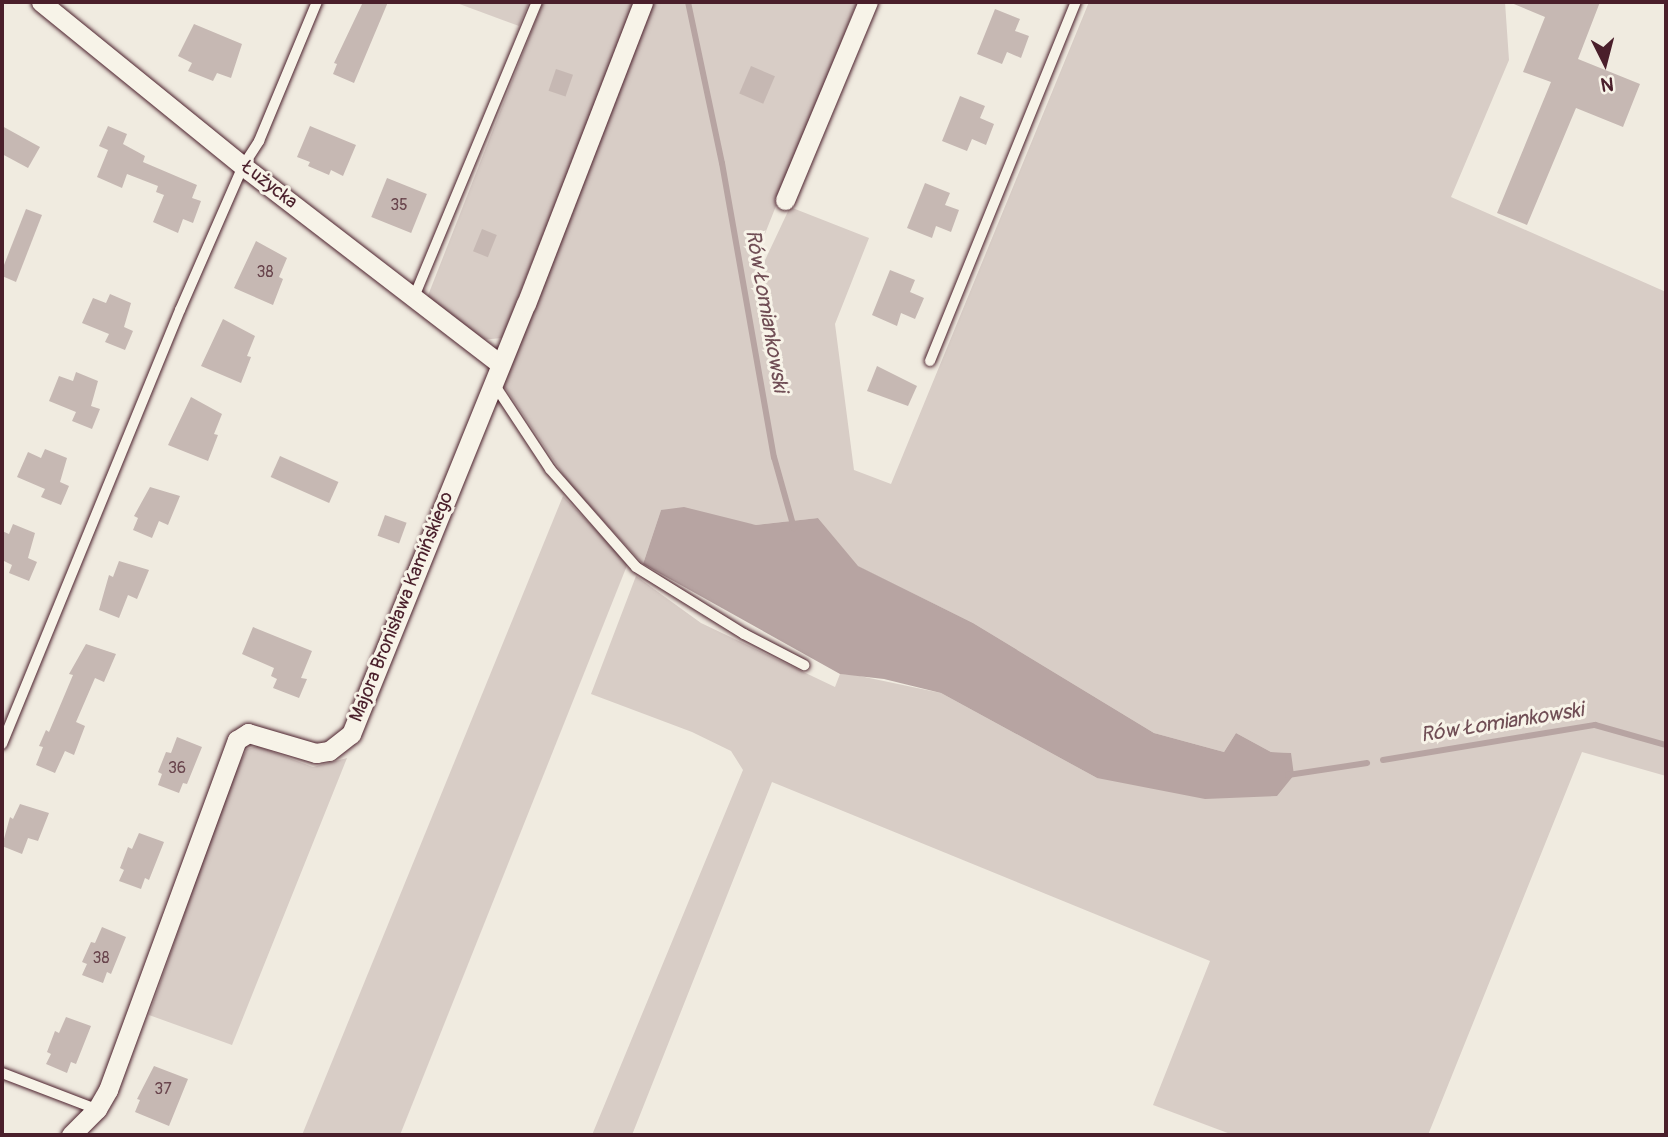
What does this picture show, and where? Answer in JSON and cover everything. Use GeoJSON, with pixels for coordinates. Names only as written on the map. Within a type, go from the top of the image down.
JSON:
{"type":"FeatureCollection","features":[{"type":"Feature","properties":{"kind":"street","name":"Łużycka"},"geometry":{"type":"LineString","coordinates":[[41,2],[243,166],[500,364]]}},
{"type":"Feature","properties":{"kind":"street","name":"Majora Bronisława Kamińskiego"},"geometry":{"type":"LineString","coordinates":[[71,1135],[97,1110],[108,1090],[236,740],[248,733],[316,753],[330,751],[351,734],[643,2]]}},
{"type":"Feature","properties":{"kind":"street"},"geometry":{"type":"LineString","coordinates":[[785,200],[868,2]]}},
{"type":"Feature","properties":{"kind":"lane"},"geometry":{"type":"LineString","coordinates":[[2,744],[180,310],[243,166],[260,141],[317,2]]}},
{"type":"Feature","properties":{"kind":"lane"},"geometry":{"type":"LineString","coordinates":[[414,297],[537,2]]}},
{"type":"Feature","properties":{"kind":"lane"},"geometry":{"type":"LineString","coordinates":[[930,361],[1076,2]]}},
{"type":"Feature","properties":{"kind":"lane"},"geometry":{"type":"LineString","coordinates":[[492,382],[550,469],[636,567],[744,634],[804,665]]}},
{"type":"Feature","properties":{"kind":"lane"},"geometry":{"type":"LineString","coordinates":[[2,1073],[97,1110]]}},
{"type":"Feature","properties":{"kind":"shaded area"},"geometry":{"type":"Polygon","coordinates":[[[454,2],[529,2],[519,26],[454,2]]]}},
{"type":"Feature","properties":{"kind":"shaded area"},"geometry":{"type":"Polygon","coordinates":[[[543,2],[635,2],[502,338],[481,340],[427,298],[543,2]]]}},
{"type":"Feature","properties":{"kind":"shaded area"},"geometry":{"type":"Polygon","coordinates":[[[652,2],[857,2],[755,259],[759,273],[790,207],[869,238],[835,324],[854,470],[891,484],[1089,2],[1505,2],[1509,60],[1451,197],[1666,292],[1666,776],[1582,752],[1428,1135],[1233,1135],[1153,1105],[1210,961],[772,782],[632,1135],[592,1135],[743,770],[731,751],[692,732],[591,694],[636,576],[701,623],[835,687],[840,674],[941,693],[1097,778],[1291,753],[1271,752],[1236,733],[1224,752],[1154,733],[973,623],[857,566],[818,518],[756,525],[661,510],[643,564],[568,482],[500,380],[652,2]]]}},
{"type":"Feature","properties":{"kind":"shaded area"},"geometry":{"type":"Polygon","coordinates":[[[563,496],[628,563],[400,1135],[302,1135],[563,496]]]}},
{"type":"Feature","properties":{"kind":"shaded area"},"geometry":{"type":"Polygon","coordinates":[[[684,507],[756,525],[818,518],[858,566],[973,623],[1154,733],[1224,752],[1236,733],[1271,752],[1291,753],[1294,775],[1277,796],[1205,799],[1097,778],[941,693],[884,679],[840,674],[643,564],[661,510],[684,507]]]}},
{"type":"Feature","properties":{"kind":"shaded area"},"geometry":{"type":"Polygon","coordinates":[[[257,746],[313,767],[347,758],[232,1045],[149,1015],[202,863],[214,813],[247,749],[257,746]]]}},
{"type":"Feature","properties":{"kind":"building"},"geometry":{"type":"Polygon","coordinates":[[[363,2],[388,2],[354,83],[333,74],[337,64],[334,63],[363,2]]]}},
{"type":"Feature","properties":{"kind":"building"},"geometry":{"type":"Polygon","coordinates":[[[1509,2],[1600,2],[1578,59],[1640,84],[1623,127],[1576,108],[1527,225],[1497,213],[1551,82],[1523,72],[1545,17],[1509,2]]]}},
{"type":"Feature","properties":{"kind":"building"},"geometry":{"type":"Polygon","coordinates":[[[995,9],[1020,19],[1015,31],[1029,36],[1021,58],[1007,52],[1002,64],[977,54],[995,9]]]}},
{"type":"Feature","properties":{"kind":"building"},"geometry":{"type":"Polygon","coordinates":[[[194,24],[242,44],[231,78],[217,73],[213,81],[188,71],[192,63],[178,56],[194,24]]]}},
{"type":"Feature","properties":{"kind":"building"},"geometry":{"type":"Polygon","coordinates":[[[751,66],[775,76],[763,104],[739,94],[751,66]]]}},
{"type":"Feature","properties":{"kind":"building"},"geometry":{"type":"Polygon","coordinates":[[[556,69],[573,75],[566,97],[549,91],[556,69]]]}},
{"type":"Feature","properties":{"kind":"building"},"geometry":{"type":"Polygon","coordinates":[[[960,96],[985,106],[980,118],[994,124],[986,145],[972,139],[967,151],[942,141],[960,96]]]}},
{"type":"Feature","properties":{"kind":"building"},"geometry":{"type":"Polygon","coordinates":[[[2,126],[40,147],[28,168],[2,154],[2,126]]]}},
{"type":"Feature","properties":{"kind":"building"},"geometry":{"type":"Polygon","coordinates":[[[108,126],[127,134],[123,144],[145,156],[143,162],[197,185],[192,198],[201,201],[193,223],[183,219],[178,233],[153,222],[164,195],[156,192],[158,186],[127,174],[122,188],[97,177],[108,150],[99,146],[108,126]]]}},
{"type":"Feature","properties":{"kind":"building"},"geometry":{"type":"Polygon","coordinates":[[[310,126],[356,145],[343,176],[331,170],[329,175],[308,166],[310,162],[297,157],[310,126]]]}},
{"type":"Feature","properties":{"kind":"building"},"geometry":{"type":"Polygon","coordinates":[[[387,178],[427,194],[411,233],[371,217],[387,178]]]}},
{"type":"Feature","properties":{"kind":"building"},"geometry":{"type":"Polygon","coordinates":[[[925,183],[950,193],[945,205],[959,210],[951,232],[936,226],[932,238],[907,228],[925,183]]]}},
{"type":"Feature","properties":{"kind":"building"},"geometry":{"type":"Polygon","coordinates":[[[26,209],[42,215],[16,282],[2,276],[2,270],[26,209]]]}},
{"type":"Feature","properties":{"kind":"building"},"geometry":{"type":"Polygon","coordinates":[[[482,229],[497,235],[488,257],[473,251],[482,229]]]}},
{"type":"Feature","properties":{"kind":"building"},"geometry":{"type":"Polygon","coordinates":[[[256,241],[287,258],[279,277],[283,279],[273,305],[234,288],[256,241]]]}},
{"type":"Feature","properties":{"kind":"building"},"geometry":{"type":"Polygon","coordinates":[[[890,270],[915,280],[910,292],[924,298],[915,319],[901,313],[897,326],[872,315],[890,270]]]}},
{"type":"Feature","properties":{"kind":"building"},"geometry":{"type":"Polygon","coordinates":[[[110,294],[131,303],[124,327],[133,331],[125,350],[105,342],[109,334],[82,323],[93,298],[106,303],[110,294]]]}},
{"type":"Feature","properties":{"kind":"building"},"geometry":{"type":"Polygon","coordinates":[[[223,319],[255,336],[247,356],[251,357],[241,383],[201,366],[223,319]]]}},
{"type":"Feature","properties":{"kind":"building"},"geometry":{"type":"Polygon","coordinates":[[[877,366],[917,386],[908,406],[867,391],[877,366]]]}},
{"type":"Feature","properties":{"kind":"building"},"geometry":{"type":"Polygon","coordinates":[[[76,372],[98,381],[91,406],[100,409],[92,429],[72,421],[76,412],[49,401],[59,376],[73,381],[76,372]]]}},
{"type":"Feature","properties":{"kind":"building"},"geometry":{"type":"Polygon","coordinates":[[[191,397],[222,414],[214,434],[218,435],[208,461],[168,445],[191,397]]]}},
{"type":"Feature","properties":{"kind":"building"},"geometry":{"type":"Polygon","coordinates":[[[45,449],[67,458],[60,482],[69,486],[61,505],[41,497],[45,489],[17,477],[28,452],[41,458],[45,449]]]}},
{"type":"Feature","properties":{"kind":"building"},"geometry":{"type":"Polygon","coordinates":[[[280,456],[338,482],[329,503],[271,477],[280,456]]]}},
{"type":"Feature","properties":{"kind":"building"},"geometry":{"type":"Polygon","coordinates":[[[150,487],[180,496],[168,525],[159,521],[152,538],[133,530],[138,518],[134,516],[150,487]]]}},
{"type":"Feature","properties":{"kind":"building"},"geometry":{"type":"Polygon","coordinates":[[[385,515],[407,523],[399,544],[377,536],[385,515]]]}},
{"type":"Feature","properties":{"kind":"building"},"geometry":{"type":"Polygon","coordinates":[[[13,524],[35,533],[28,558],[37,562],[29,581],[9,573],[12,565],[2,560],[2,531],[9,534],[13,524]]]}},
{"type":"Feature","properties":{"kind":"building"},"geometry":{"type":"Polygon","coordinates":[[[119,561],[149,570],[137,599],[128,595],[119,618],[99,610],[109,575],[113,577],[119,561]]]}},
{"type":"Feature","properties":{"kind":"building"},"geometry":{"type":"Polygon","coordinates":[[[253,627],[312,651],[301,678],[307,679],[299,698],[273,688],[277,679],[271,676],[274,668],[242,654],[253,627]]]}},
{"type":"Feature","properties":{"kind":"building"},"geometry":{"type":"Polygon","coordinates":[[[86,644],[116,654],[104,682],[95,678],[76,722],[85,726],[74,755],[65,751],[55,773],[36,765],[43,747],[39,746],[46,730],[49,732],[73,675],[69,674],[86,644]]]}},
{"type":"Feature","properties":{"kind":"building"},"geometry":{"type":"Polygon","coordinates":[[[177,737],[202,747],[187,784],[183,783],[179,793],[158,785],[162,774],[158,772],[166,752],[171,753],[177,737]]]}},
{"type":"Feature","properties":{"kind":"building"},"geometry":{"type":"Polygon","coordinates":[[[20,804],[49,813],[38,841],[28,838],[22,854],[2,846],[10,817],[13,819],[20,804]]]}},
{"type":"Feature","properties":{"kind":"building"},"geometry":{"type":"Polygon","coordinates":[[[139,833],[164,842],[149,880],[145,878],[141,889],[119,881],[124,870],[120,868],[128,847],[132,849],[139,833]]]}},
{"type":"Feature","properties":{"kind":"building"},"geometry":{"type":"Polygon","coordinates":[[[102,927],[126,937],[111,974],[107,972],[103,983],[82,975],[87,964],[82,962],[91,942],[95,943],[102,927]]]}},
{"type":"Feature","properties":{"kind":"building"},"geometry":{"type":"Polygon","coordinates":[[[66,1017],[91,1026],[76,1064],[71,1062],[67,1073],[46,1064],[51,1054],[47,1052],[55,1031],[59,1033],[66,1017]]]}},
{"type":"Feature","properties":{"kind":"building"},"geometry":{"type":"Polygon","coordinates":[[[154,1066],[188,1079],[169,1126],[135,1112],[140,1100],[137,1099],[154,1066]]]}},
{"type":"Feature","properties":{"kind":"waterway","name":"Rów Łomiankowski"},"geometry":{"type":"LineString","coordinates":[[688,2],[722,163],[774,457],[794,528]]}},
{"type":"Feature","properties":{"kind":"waterway","name":"Rów Łomiankowski"},"geometry":{"type":"LineString","coordinates":[[1383,760],[1595,725],[1666,745]]}},
{"type":"Feature","properties":{"kind":"waterway","name":"Rów Łomiankowski"},"geometry":{"type":"LineString","coordinates":[[1288,775],[1367,763]]}}]}
